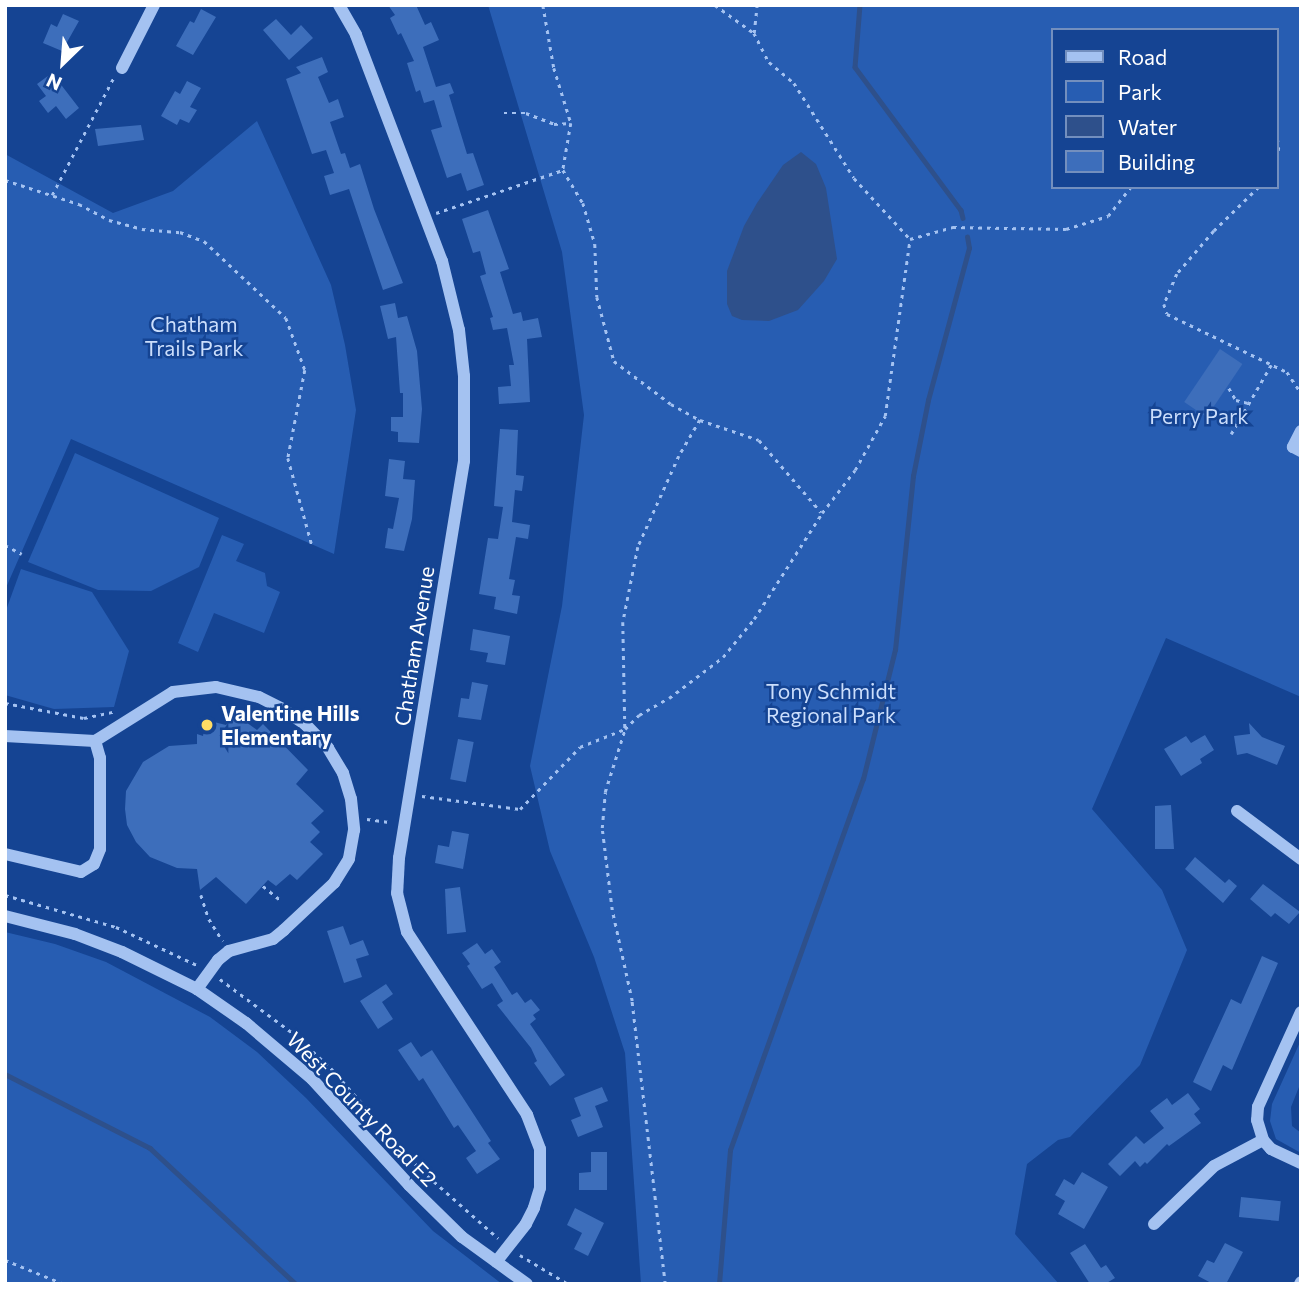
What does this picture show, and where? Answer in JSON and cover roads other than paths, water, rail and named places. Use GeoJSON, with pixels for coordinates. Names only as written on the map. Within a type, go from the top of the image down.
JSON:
{"type":"FeatureCollection","features":[{"type":"Feature","properties":{"kind":"street"},"geometry":{"type":"LineString","coordinates":[[122,68],[154,5]]}},
{"type":"Feature","properties":{"kind":"street","name":"Chatham Avenue"},"geometry":{"type":"LineString","coordinates":[[339,5],[356,34],[442,261],[459,330],[466,420],[464,461],[397,872],[397,893],[407,932],[527,1115],[540,1149],[540,1188],[534,1208],[526,1224],[496,1262]]}},
{"type":"Feature","properties":{"kind":"street"},"geometry":{"type":"LineString","coordinates":[[1301,431],[1293,447],[1301,451]]}},
{"type":"Feature","properties":{"kind":"street"},"geometry":{"type":"LineString","coordinates":[[5,736],[95,741],[173,692],[216,687],[259,697],[284,710],[306,725],[328,748],[343,773],[352,807],[354,839],[349,859],[334,883],[273,939],[229,951],[218,960],[197,989]]}},
{"type":"Feature","properties":{"kind":"street"},"geometry":{"type":"LineString","coordinates":[[5,854],[81,872],[94,864],[100,849],[100,758],[95,741]]}},
{"type":"Feature","properties":{"kind":"street"},"geometry":{"type":"LineString","coordinates":[[1237,811],[1301,859]]}},
{"type":"Feature","properties":{"kind":"street","name":"West County Road E2"},"geometry":{"type":"LineString","coordinates":[[5,916],[98,943],[197,989],[282,1052],[344,1112],[434,1210],[527,1284]]}},
{"type":"Feature","properties":{"kind":"street"},"geometry":{"type":"LineString","coordinates":[[1301,1012],[1258,1107],[1258,1130],[1263,1140],[1271,1149],[1301,1163]]}},
{"type":"Feature","properties":{"kind":"street"},"geometry":{"type":"LineString","coordinates":[[1154,1224],[1214,1166],[1263,1140]]}},
{"type":"Feature","properties":{"kind":"water"},"geometry":{"type":"Polygon","coordinates":[[[801,152],[816,164],[826,188],[837,259],[824,281],[798,310],[769,321],[742,320],[732,316],[727,304],[727,271],[744,226],[757,203],[783,165],[801,152]]]}},
{"type":"Feature","properties":{"kind":"waterway"},"geometry":{"type":"LineString","coordinates":[[860,5],[855,67],[961,210],[963,218]]}},
{"type":"Feature","properties":{"kind":"waterway"},"geometry":{"type":"LineString","coordinates":[[719,1284],[730,1150],[863,779],[895,650],[913,476],[928,400],[969,248],[967,237]]}},
{"type":"Feature","properties":{"kind":"waterway"},"geometry":{"type":"LineString","coordinates":[[5,1074],[150,1148],[296,1284]]}},
{"type":"Feature","properties":{"kind":"place","name":"Valentine Hills Elementary"},"geometry":{"type":"Point","coordinates":[207,725]}},
{"type":"Feature","properties":{"kind":"park label","name":"Chatham Trails Park"},"geometry":{"type":"Point","coordinates":[194,336]}},
{"type":"Feature","properties":{"kind":"park label","name":"Perry Park"},"geometry":{"type":"Point","coordinates":[1199,416]}},
{"type":"Feature","properties":{"kind":"park label","name":"Tony Schmidt Regional Park"},"geometry":{"type":"Point","coordinates":[831,703]}}]}
